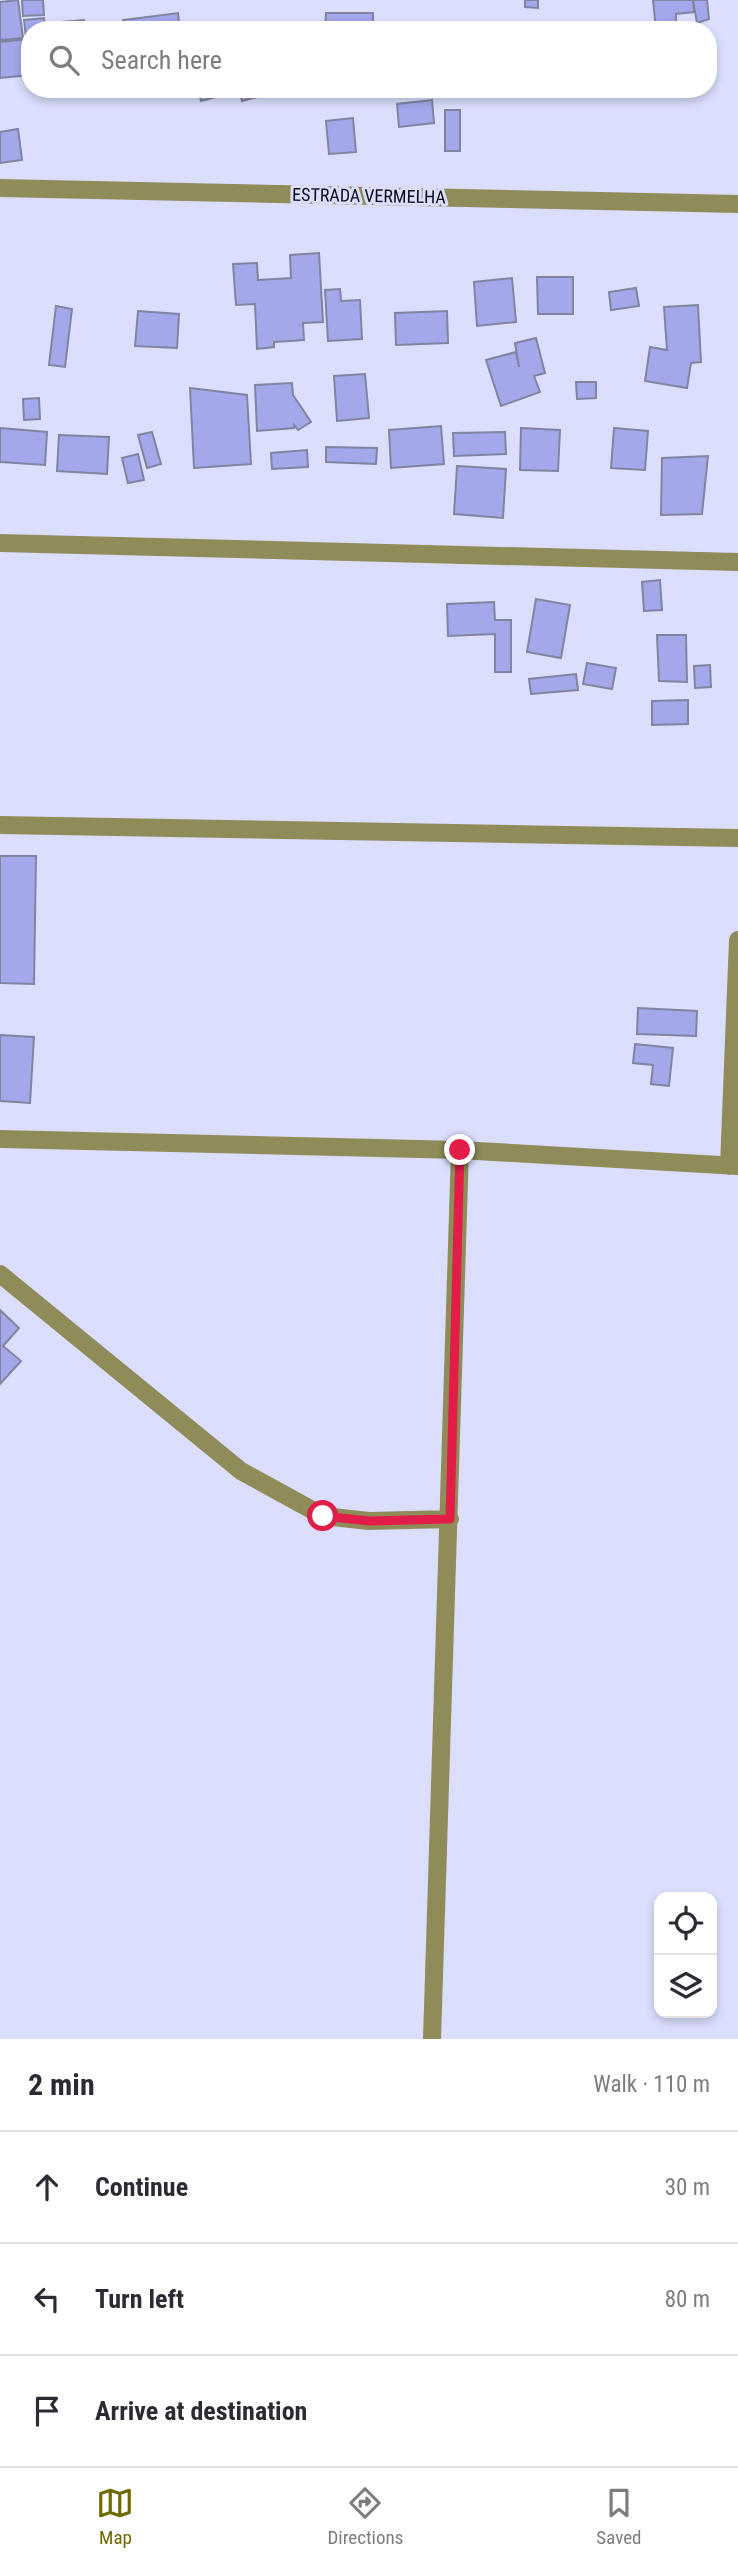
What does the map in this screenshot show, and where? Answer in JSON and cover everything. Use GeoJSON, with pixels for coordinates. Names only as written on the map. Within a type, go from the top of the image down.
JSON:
{"type":"FeatureCollection","features":[{"type":"Feature","properties":{"kind":"street","name":"ESTRADA VERMELHA"},"geometry":{"type":"LineString","coordinates":[[0,188],[738,204]]}},
{"type":"Feature","properties":{"kind":"street"},"geometry":{"type":"LineString","coordinates":[[0,543],[738,562]]}},
{"type":"Feature","properties":{"kind":"street"},"geometry":{"type":"LineString","coordinates":[[0,825],[738,838]]}},
{"type":"Feature","properties":{"kind":"street"},"geometry":{"type":"LineString","coordinates":[[0,1139],[460,1150],[733,1166],[738,940]]}},
{"type":"Feature","properties":{"kind":"street"},"geometry":{"type":"LineString","coordinates":[[432,2039],[460,1150]]}},
{"type":"Feature","properties":{"kind":"street"},"geometry":{"type":"LineString","coordinates":[[0,1274],[242,1471],[323,1516],[369,1521],[450,1519]]}},
{"type":"Feature","properties":{"kind":"building"},"geometry":{"type":"Polygon","coordinates":[[[18,0],[21,38],[0,40],[0,2],[18,0]]]}},
{"type":"Feature","properties":{"kind":"building"},"geometry":{"type":"Polygon","coordinates":[[[22,0],[43,0],[44,15],[23,16],[22,0]]]}},
{"type":"Feature","properties":{"kind":"building"},"geometry":{"type":"Polygon","coordinates":[[[525,0],[538,0],[538,8],[525,7],[525,0]]]}},
{"type":"Feature","properties":{"kind":"building"},"geometry":{"type":"Polygon","coordinates":[[[653,0],[693,0],[694,12],[676,14],[676,21],[655,21],[653,0]]]}},
{"type":"Feature","properties":{"kind":"building"},"geometry":{"type":"Polygon","coordinates":[[[693,0],[707,0],[709,19],[697,21],[693,0]]]}},
{"type":"Feature","properties":{"kind":"building"},"geometry":{"type":"Polygon","coordinates":[[[178,13],[179,21],[123,21],[178,13]]]}},
{"type":"Feature","properties":{"kind":"building"},"geometry":{"type":"Polygon","coordinates":[[[326,13],[373,13],[373,21],[326,21],[326,13]]]}},
{"type":"Feature","properties":{"kind":"building"},"geometry":{"type":"Polygon","coordinates":[[[44,18],[44,21],[24,21],[44,18]]]}},
{"type":"Feature","properties":{"kind":"building"},"geometry":{"type":"Polygon","coordinates":[[[21,40],[21,76],[0,78],[0,42],[21,40]]]}},
{"type":"Feature","properties":{"kind":"building"},"geometry":{"type":"Polygon","coordinates":[[[432,100],[434,123],[399,127],[397,104],[432,100]]]}},
{"type":"Feature","properties":{"kind":"building"},"geometry":{"type":"Polygon","coordinates":[[[445,110],[460,110],[460,151],[445,151],[445,110]]]}},
{"type":"Feature","properties":{"kind":"building"},"geometry":{"type":"Polygon","coordinates":[[[353,118],[356,152],[329,154],[326,121],[353,118]]]}},
{"type":"Feature","properties":{"kind":"building"},"geometry":{"type":"Polygon","coordinates":[[[18,129],[22,160],[0,163],[0,132],[18,129]]]}},
{"type":"Feature","properties":{"kind":"building"},"geometry":{"type":"Polygon","coordinates":[[[319,253],[323,322],[303,323],[304,340],[274,342],[274,347],[257,349],[255,304],[236,305],[233,264],[257,263],[258,280],[291,278],[290,255],[319,253]]]}},
{"type":"Feature","properties":{"kind":"building"},"geometry":{"type":"Polygon","coordinates":[[[537,277],[573,277],[573,314],[538,314],[537,277]]]}},
{"type":"Feature","properties":{"kind":"building"},"geometry":{"type":"Polygon","coordinates":[[[512,278],[516,322],[477,326],[474,282],[512,278]]]}},
{"type":"Feature","properties":{"kind":"building"},"geometry":{"type":"Polygon","coordinates":[[[636,288],[639,306],[611,310],[609,292],[636,288]]]}},
{"type":"Feature","properties":{"kind":"building"},"geometry":{"type":"Polygon","coordinates":[[[340,289],[341,301],[360,300],[362,339],[328,341],[325,290],[340,289]]]}},
{"type":"Feature","properties":{"kind":"building"},"geometry":{"type":"Polygon","coordinates":[[[698,305],[701,362],[691,363],[687,388],[645,381],[650,347],[667,350],[664,307],[698,305]]]}},
{"type":"Feature","properties":{"kind":"building"},"geometry":{"type":"Polygon","coordinates":[[[56,306],[72,309],[65,367],[49,365],[56,306]]]}},
{"type":"Feature","properties":{"kind":"building"},"geometry":{"type":"Polygon","coordinates":[[[138,311],[179,314],[177,348],[135,346],[138,311]]]}},
{"type":"Feature","properties":{"kind":"building"},"geometry":{"type":"Polygon","coordinates":[[[447,311],[448,343],[396,345],[395,313],[447,311]]]}},
{"type":"Feature","properties":{"kind":"building"},"geometry":{"type":"Polygon","coordinates":[[[536,338],[545,373],[534,376],[540,392],[501,406],[486,360],[516,352],[519,367],[515,343],[536,338]]]}},
{"type":"Feature","properties":{"kind":"building"},"geometry":{"type":"Polygon","coordinates":[[[365,374],[369,418],[337,421],[334,376],[365,374]]]}},
{"type":"Feature","properties":{"kind":"building"},"geometry":{"type":"Polygon","coordinates":[[[576,382],[596,382],[596,398],[577,399],[576,382]]]}},
{"type":"Feature","properties":{"kind":"building"},"geometry":{"type":"Polygon","coordinates":[[[292,383],[293,395],[311,422],[298,430],[294,425],[294,428],[257,431],[255,385],[292,383]]]}},
{"type":"Feature","properties":{"kind":"building"},"geometry":{"type":"Polygon","coordinates":[[[190,388],[247,395],[251,464],[194,468],[190,388]]]}},
{"type":"Feature","properties":{"kind":"building"},"geometry":{"type":"Polygon","coordinates":[[[39,398],[40,419],[24,420],[23,399],[39,398]]]}},
{"type":"Feature","properties":{"kind":"building"},"geometry":{"type":"Polygon","coordinates":[[[441,426],[444,464],[391,468],[389,430],[441,426]]]}},
{"type":"Feature","properties":{"kind":"building"},"geometry":{"type":"Polygon","coordinates":[[[0,428],[47,432],[45,465],[0,462],[0,428]]]}},
{"type":"Feature","properties":{"kind":"building"},"geometry":{"type":"Polygon","coordinates":[[[521,428],[560,430],[558,471],[520,470],[521,428]]]}},
{"type":"Feature","properties":{"kind":"building"},"geometry":{"type":"Polygon","coordinates":[[[614,428],[648,431],[645,470],[611,468],[614,428]]]}},
{"type":"Feature","properties":{"kind":"building"},"geometry":{"type":"Polygon","coordinates":[[[152,432],[161,464],[147,468],[138,435],[152,432]]]}},
{"type":"Feature","properties":{"kind":"building"},"geometry":{"type":"Polygon","coordinates":[[[505,432],[506,454],[454,456],[453,433],[505,432]]]}},
{"type":"Feature","properties":{"kind":"building"},"geometry":{"type":"Polygon","coordinates":[[[59,435],[109,437],[107,474],[57,471],[59,435]]]}},
{"type":"Feature","properties":{"kind":"building"},"geometry":{"type":"Polygon","coordinates":[[[326,447],[377,448],[376,464],[326,462],[326,447]]]}},
{"type":"Feature","properties":{"kind":"building"},"geometry":{"type":"Polygon","coordinates":[[[307,450],[308,467],[272,469],[271,453],[307,450]]]}},
{"type":"Feature","properties":{"kind":"building"},"geometry":{"type":"Polygon","coordinates":[[[138,454],[144,480],[128,483],[122,458],[138,454]]]}},
{"type":"Feature","properties":{"kind":"building"},"geometry":{"type":"Polygon","coordinates":[[[708,456],[702,514],[661,515],[662,458],[708,456]]]}},
{"type":"Feature","properties":{"kind":"building"},"geometry":{"type":"Polygon","coordinates":[[[457,466],[506,469],[503,518],[454,514],[457,466]]]}},
{"type":"Feature","properties":{"kind":"building"},"geometry":{"type":"Polygon","coordinates":[[[660,580],[662,610],[644,611],[642,582],[660,580]]]}},
{"type":"Feature","properties":{"kind":"building"},"geometry":{"type":"Polygon","coordinates":[[[536,599],[570,605],[561,658],[527,652],[536,599]]]}},
{"type":"Feature","properties":{"kind":"building"},"geometry":{"type":"Polygon","coordinates":[[[494,602],[495,620],[511,620],[511,672],[495,672],[495,634],[448,636],[447,604],[494,602]]]}},
{"type":"Feature","properties":{"kind":"building"},"geometry":{"type":"Polygon","coordinates":[[[657,635],[686,635],[687,682],[659,681],[657,635]]]}},
{"type":"Feature","properties":{"kind":"building"},"geometry":{"type":"Polygon","coordinates":[[[587,663],[616,668],[612,689],[583,684],[587,663]]]}},
{"type":"Feature","properties":{"kind":"building"},"geometry":{"type":"Polygon","coordinates":[[[710,665],[711,687],[695,688],[694,666],[710,665]]]}},
{"type":"Feature","properties":{"kind":"building"},"geometry":{"type":"Polygon","coordinates":[[[576,674],[578,690],[531,694],[529,679],[576,674]]]}},
{"type":"Feature","properties":{"kind":"building"},"geometry":{"type":"Polygon","coordinates":[[[688,700],[688,724],[652,725],[652,701],[688,700]]]}},
{"type":"Feature","properties":{"kind":"building"},"geometry":{"type":"Polygon","coordinates":[[[0,856],[36,856],[34,984],[0,983],[0,856]]]}},
{"type":"Feature","properties":{"kind":"building"},"geometry":{"type":"Polygon","coordinates":[[[638,1008],[697,1011],[696,1036],[637,1034],[638,1008]]]}},
{"type":"Feature","properties":{"kind":"building"},"geometry":{"type":"Polygon","coordinates":[[[0,1035],[34,1037],[30,1103],[0,1101],[0,1035]]]}},
{"type":"Feature","properties":{"kind":"building"},"geometry":{"type":"Polygon","coordinates":[[[635,1044],[673,1048],[669,1086],[651,1084],[653,1065],[633,1063],[635,1044]]]}},
{"type":"Feature","properties":{"kind":"building"},"geometry":{"type":"Polygon","coordinates":[[[0,1310],[19,1328],[3,1346],[21,1361],[0,1384],[0,1310]]]}},
{"type":"Feature","properties":{"kind":"route"},"geometry":{"type":"LineString","coordinates":[[323,1516],[369,1521],[450,1519],[460,1150]]}}]}
